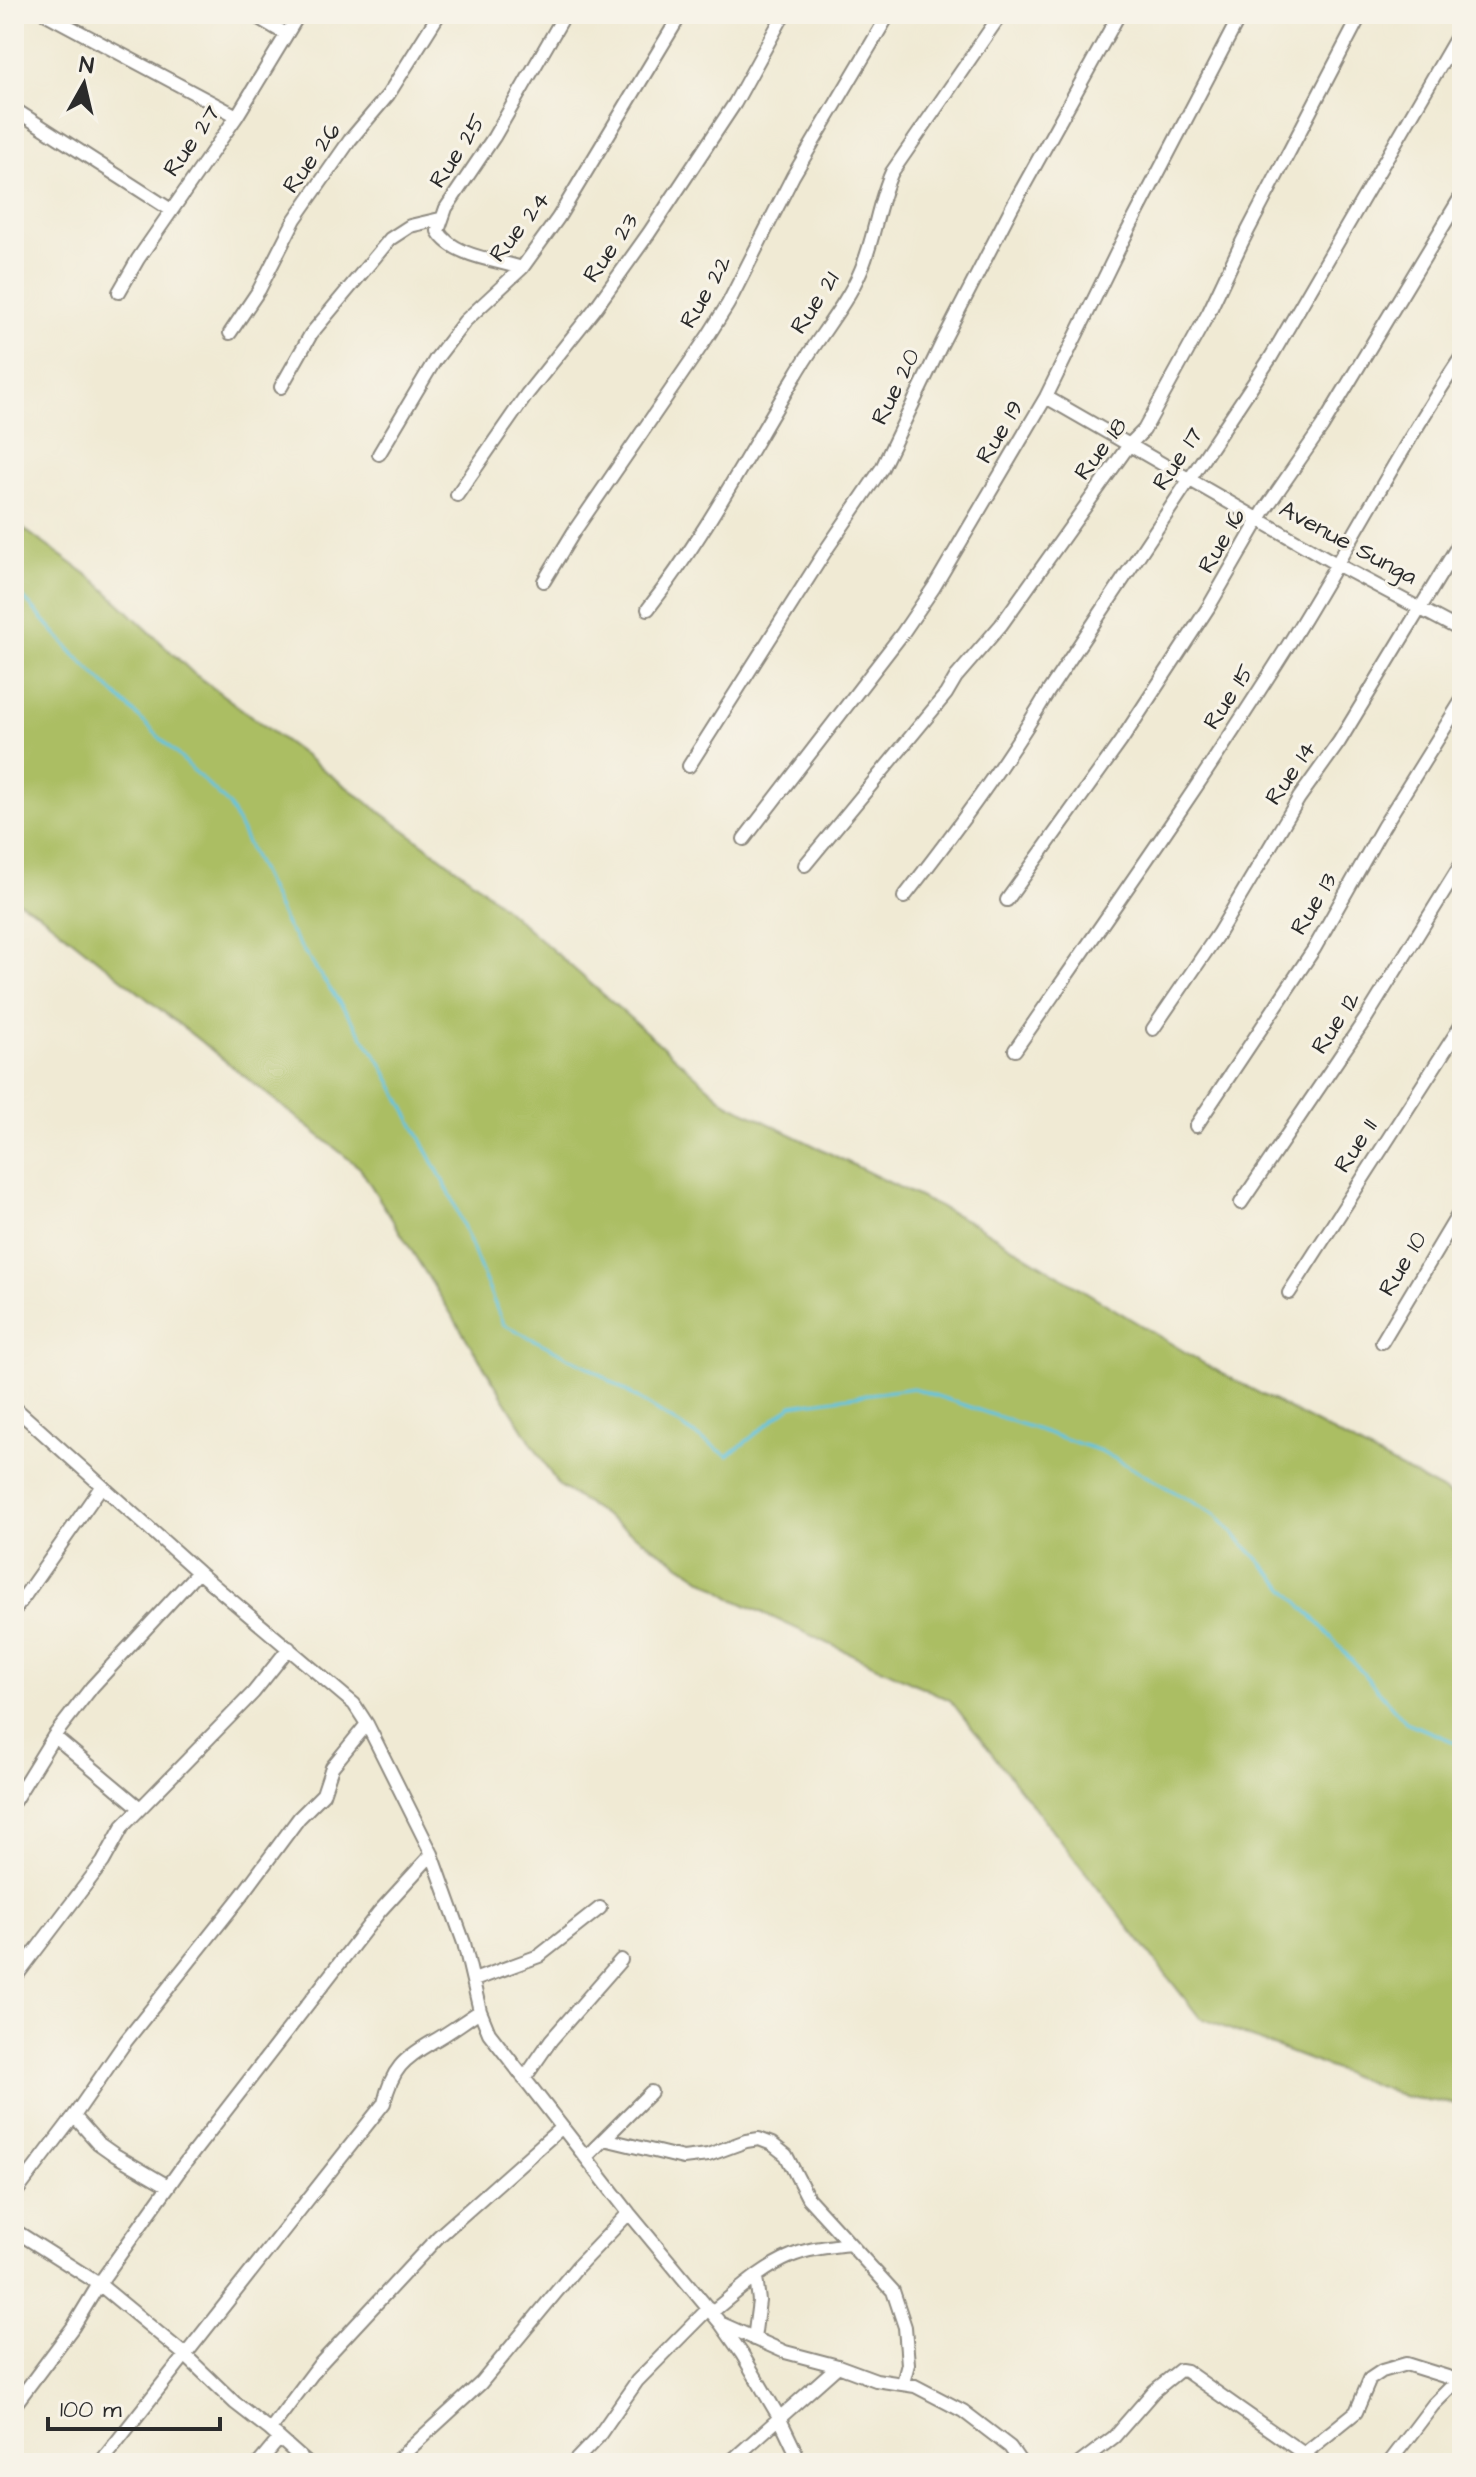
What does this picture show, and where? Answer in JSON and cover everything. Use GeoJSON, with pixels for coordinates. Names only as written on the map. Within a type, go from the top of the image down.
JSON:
{"type":"FeatureCollection","features":[{"type":"Feature","properties":{"kind":"street"},"geometry":{"type":"LineString","coordinates":[[46,14],[237,116]]}},
{"type":"Feature","properties":{"kind":"street"},"geometry":{"type":"LineString","coordinates":[[252,14],[286,34]]}},
{"type":"Feature","properties":{"kind":"street","name":"Rue 27"},"geometry":{"type":"LineString","coordinates":[[119,292],[171,210],[237,116],[299,14]]}},
{"type":"Feature","properties":{"kind":"street","name":"Rue 26"},"geometry":{"type":"LineString","coordinates":[[230,333],[259,290],[295,219],[350,140],[388,95],[439,14]]}},
{"type":"Feature","properties":{"kind":"street","name":"Rue 25"},"geometry":{"type":"LineString","coordinates":[[522,268],[453,247],[438,231],[440,219],[494,137],[565,14]]}},
{"type":"Feature","properties":{"kind":"street","name":"Rue 24"},"geometry":{"type":"LineString","coordinates":[[379,454],[435,360],[465,321],[522,268],[589,168],[681,14]]}},
{"type":"Feature","properties":{"kind":"street","name":"Rue 23"},"geometry":{"type":"LineString","coordinates":[[457,495],[527,394],[594,310],[649,233],[735,103],[784,14]]}},
{"type":"Feature","properties":{"kind":"street","name":"Rue 22"},"geometry":{"type":"LineString","coordinates":[[544,581],[728,304],[793,176],[889,14]]}},
{"type":"Feature","properties":{"kind":"street","name":"Rue 21"},"geometry":{"type":"LineString","coordinates":[[648,609],[678,571],[805,359],[853,286],[863,268],[882,193],[892,172],[1001,14]]}},
{"type":"Feature","properties":{"kind":"street","name":"Rue 20"},"geometry":{"type":"LineString","coordinates":[[689,766],[882,468],[1012,207],[1119,14]]}},
{"type":"Feature","properties":{"kind":"street","name":"Rue 19"},"geometry":{"type":"LineString","coordinates":[[744,839],[902,634],[934,587],[1046,397],[1122,242],[1241,14]]}},
{"type":"Feature","properties":{"kind":"street","name":"Rue 18"},"geometry":{"type":"LineString","coordinates":[[805,865],[1001,625],[1129,445],[1144,430],[1209,312],[1248,230],[1361,14]]}},
{"type":"Feature","properties":{"kind":"street","name":"Rue 17"},"geometry":{"type":"LineString","coordinates":[[904,897],[967,817],[1300,310],[1462,28]]}},
{"type":"Feature","properties":{"kind":"street"},"geometry":{"type":"LineString","coordinates":[[14,109],[171,210]]}},
{"type":"Feature","properties":{"kind":"street","name":"Rue 16"},"geometry":{"type":"LineString","coordinates":[[1007,900],[1121,741],[1208,608],[1259,520],[1334,409],[1462,195]]}},
{"type":"Feature","properties":{"kind":"street"},"geometry":{"type":"LineString","coordinates":[[281,387],[311,334],[390,239],[410,226],[440,219]]}},
{"type":"Feature","properties":{"kind":"street","name":"Rue 15"},"geometry":{"type":"LineString","coordinates":[[1015,1050],[1236,727],[1338,565],[1419,421],[1462,356]]}},
{"type":"Feature","properties":{"kind":"street","name":"Avenue Sunga"},"geometry":{"type":"LineString","coordinates":[[1046,397],[1338,565],[1462,631]]}},
{"type":"Feature","properties":{"kind":"street","name":"Rue 14"},"geometry":{"type":"LineString","coordinates":[[1153,1029],[1218,934],[1299,798],[1339,742],[1462,539]]}},
{"type":"Feature","properties":{"kind":"street","name":"Rue 13"},"geometry":{"type":"LineString","coordinates":[[1196,1126],[1314,949],[1383,827],[1462,700]]}},
{"type":"Feature","properties":{"kind":"street","name":"Rue 12"},"geometry":{"type":"LineString","coordinates":[[1241,1203],[1366,1018],[1462,863]]}},
{"type":"Feature","properties":{"kind":"street","name":"Rue 11"},"geometry":{"type":"LineString","coordinates":[[1289,1293],[1462,1024]]}},
{"type":"Feature","properties":{"kind":"street","name":"Rue 10"},"geometry":{"type":"LineString","coordinates":[[1382,1342],[1462,1208]]}},
{"type":"Feature","properties":{"kind":"street"},"geometry":{"type":"LineString","coordinates":[[14,1407],[198,1572],[354,1704],[432,1854],[464,1943],[480,2011],[489,2033],[629,2213],[721,2324],[779,2417],[801,2463]]}},
{"type":"Feature","properties":{"kind":"street"},"geometry":{"type":"LineString","coordinates":[[14,1611],[101,1487]]}},
{"type":"Feature","properties":{"kind":"street"},"geometry":{"type":"LineString","coordinates":[[14,1801],[54,1736],[92,1687],[198,1572]]}},
{"type":"Feature","properties":{"kind":"street"},"geometry":{"type":"LineString","coordinates":[[14,1979],[103,1862],[123,1826],[253,1693],[289,1648]]}},
{"type":"Feature","properties":{"kind":"street"},"geometry":{"type":"LineString","coordinates":[[14,2195],[126,2041],[299,1818],[323,1794],[332,1767],[367,1724]]}},
{"type":"Feature","properties":{"kind":"street"},"geometry":{"type":"LineString","coordinates":[[54,1736],[140,1808]]}},
{"type":"Feature","properties":{"kind":"street"},"geometry":{"type":"LineString","coordinates":[[14,2406],[73,2327],[99,2284],[168,2186],[379,1912],[432,1854]]}},
{"type":"Feature","properties":{"kind":"street"},"geometry":{"type":"LineString","coordinates":[[474,1980],[539,1956],[600,1908]]}},
{"type":"Feature","properties":{"kind":"street"},"geometry":{"type":"LineString","coordinates":[[524,2079],[551,2040],[621,1960]]}},
{"type":"Feature","properties":{"kind":"street"},"geometry":{"type":"LineString","coordinates":[[100,2463],[384,2103],[389,2084],[400,2065],[414,2051],[480,2011]]}},
{"type":"Feature","properties":{"kind":"street"},"geometry":{"type":"LineString","coordinates":[[586,2157],[651,2092]]}},
{"type":"Feature","properties":{"kind":"street"},"geometry":{"type":"LineString","coordinates":[[74,2116],[98,2143],[168,2186]]}},
{"type":"Feature","properties":{"kind":"street"},"geometry":{"type":"LineString","coordinates":[[259,2463],[319,2365],[438,2237],[562,2127]]}},
{"type":"Feature","properties":{"kind":"street"},"geometry":{"type":"LineString","coordinates":[[604,2139],[683,2158],[708,2155],[746,2141],[759,2139],[772,2144],[793,2164],[808,2198],[893,2291],[905,2327],[908,2364],[903,2383]]}},
{"type":"Feature","properties":{"kind":"street"},"geometry":{"type":"LineString","coordinates":[[394,2463],[481,2383],[577,2267],[629,2213]]}},
{"type":"Feature","properties":{"kind":"street"},"geometry":{"type":"LineString","coordinates":[[14,2230],[99,2284],[307,2463]]}},
{"type":"Feature","properties":{"kind":"street"},"geometry":{"type":"LineString","coordinates":[[573,2463],[598,2437],[637,2381],[710,2310],[791,2256],[815,2248],[848,2244]]}},
{"type":"Feature","properties":{"kind":"street"},"geometry":{"type":"LineString","coordinates":[[754,2339],[759,2301],[756,2277]]}},
{"type":"Feature","properties":{"kind":"street"},"geometry":{"type":"LineString","coordinates":[[721,2324],[785,2352],[876,2380],[915,2386],[963,2411],[1010,2447],[1021,2463]]}},
{"type":"Feature","properties":{"kind":"street"},"geometry":{"type":"LineString","coordinates":[[1080,2463],[1114,2437],[1154,2391],[1180,2370],[1186,2371],[1308,2459],[1356,2412],[1370,2379],[1382,2371],[1406,2364],[1460,2378]]}},
{"type":"Feature","properties":{"kind":"street"},"geometry":{"type":"LineString","coordinates":[[729,2463],[838,2366]]}},
{"type":"Feature","properties":{"kind":"street"},"geometry":{"type":"LineString","coordinates":[[1389,2463],[1433,2405],[1460,2378]]}},
{"type":"Feature","properties":{"kind":"green space"},"geometry":{"type":"Polygon","coordinates":[[[14,522],[96,581],[193,673],[476,883],[727,1103],[976,1225],[1208,1366],[1447,1493],[1462,1505],[1462,2105],[1406,2097],[1200,2018],[950,1700],[733,1599],[558,1485],[360,1168],[39,913],[14,899],[14,522]]]}},
{"type":"Feature","properties":{"kind":"waterway"},"geometry":{"type":"LineString","coordinates":[[14,587],[75,655],[229,805],[287,927],[380,1061],[452,1198],[503,1324],[590,1368],[728,1456],[792,1405],[913,1388],[1101,1451],[1216,1515],[1406,1722],[1462,1745]]}}]}
